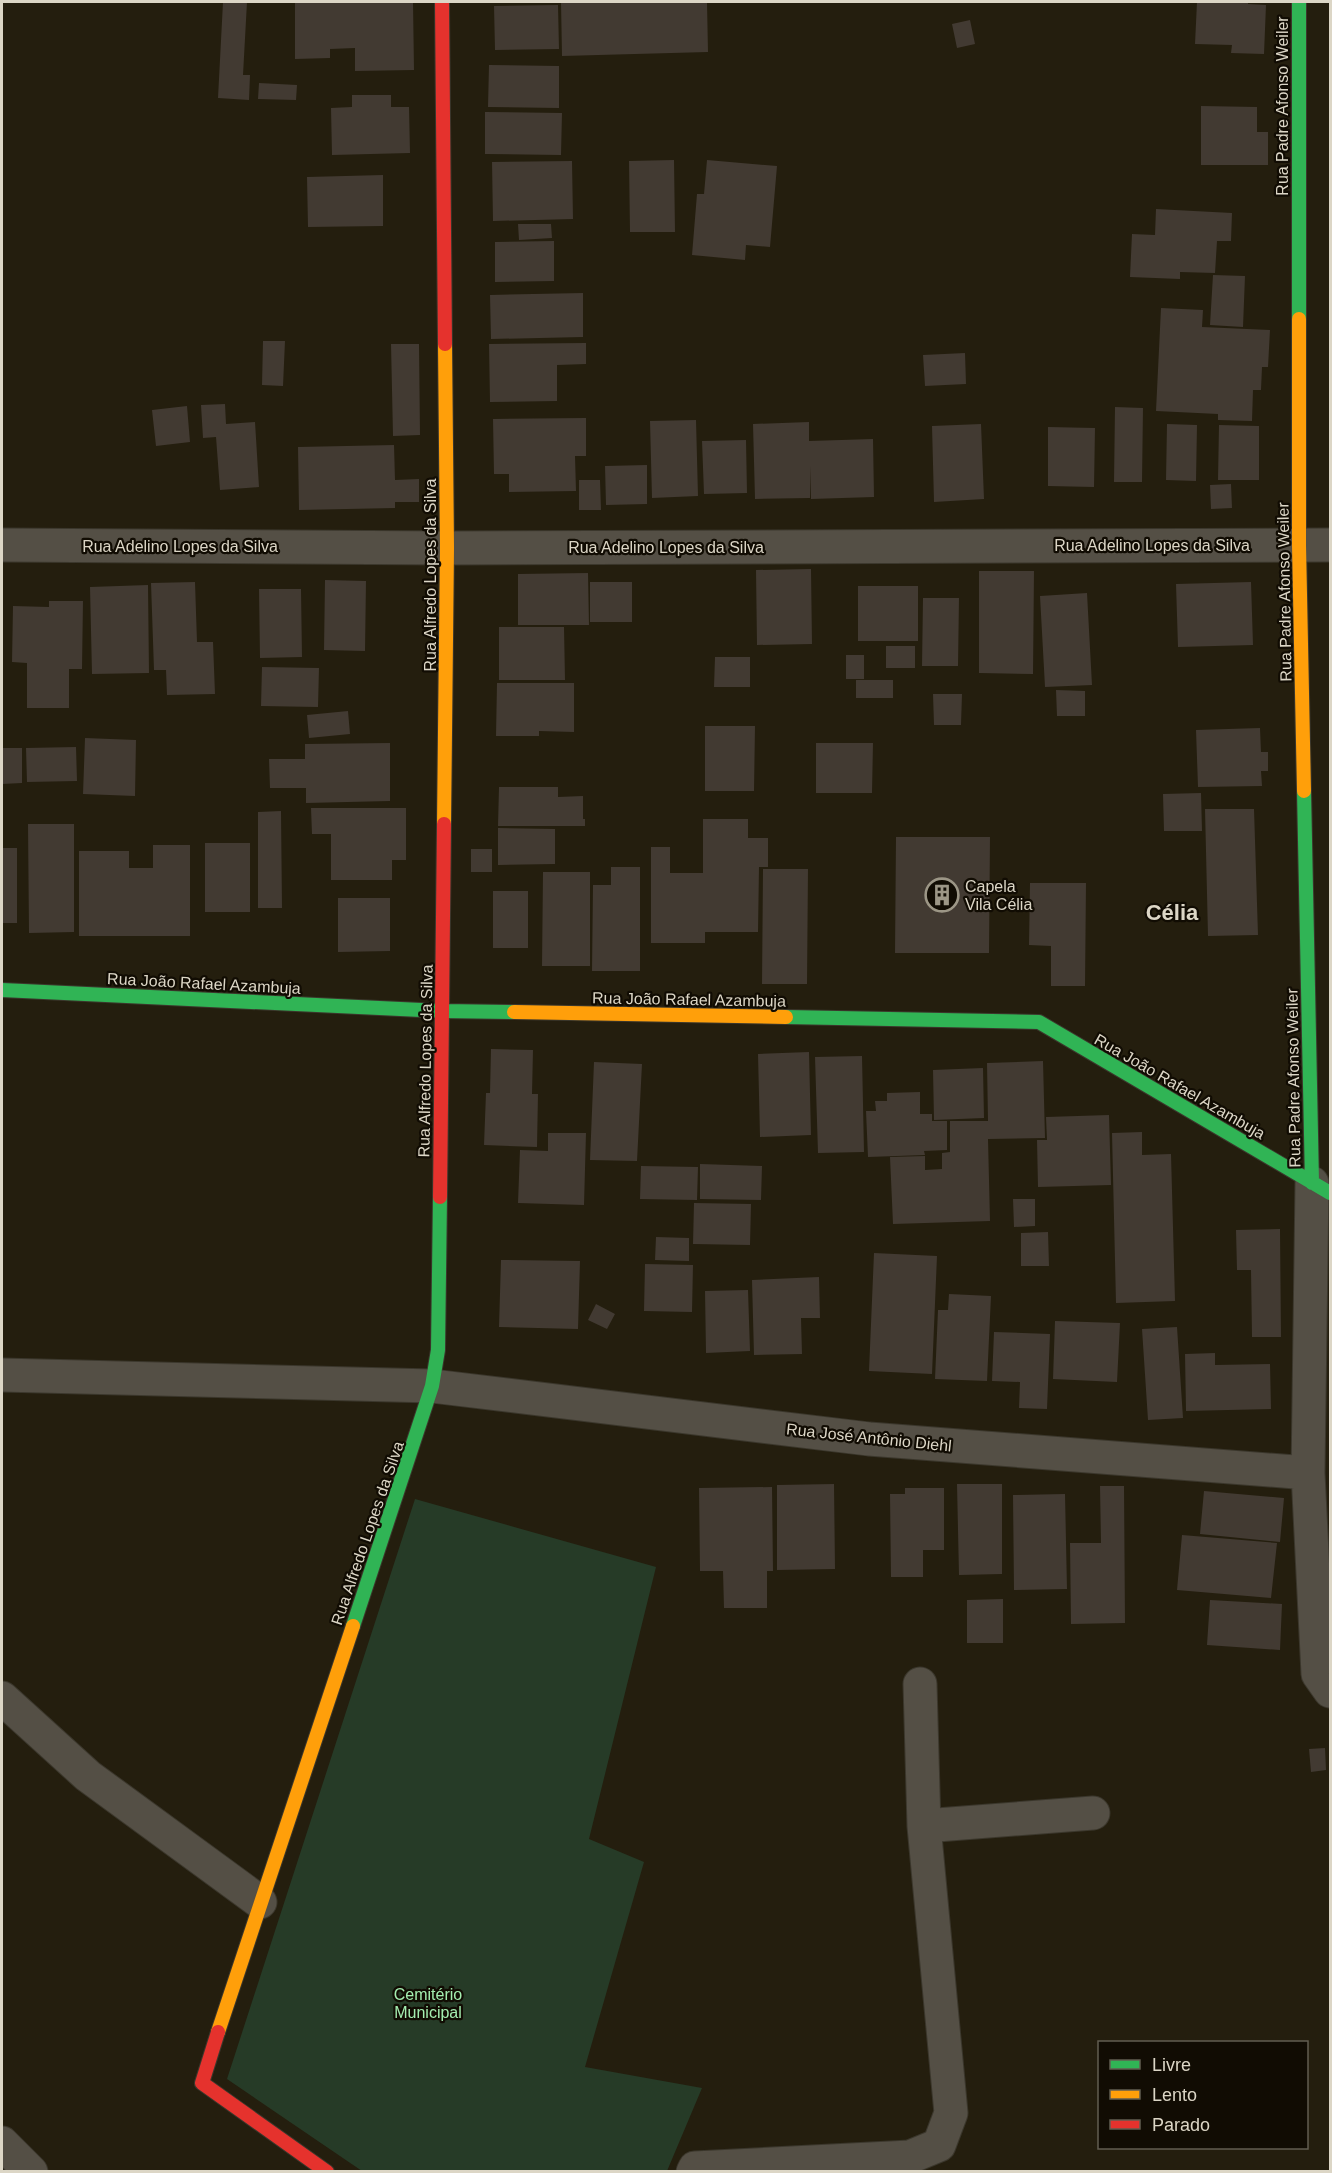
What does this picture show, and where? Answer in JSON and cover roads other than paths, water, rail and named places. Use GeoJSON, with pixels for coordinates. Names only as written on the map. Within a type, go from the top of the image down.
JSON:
{"type":"FeatureCollection","features":[{"type":"Feature","properties":{"kind":"street","name":"Rua Alfredo Lopes da Silva"},"geometry":{"type":"LineString","coordinates":[[327,2172],[202,2083],[260,1902],[413,1447],[432,1386],[438,1350],[447,548],[442,2]]}},
{"type":"Feature","properties":{"kind":"street","name":"Rua Padre Afonso Weiler"},"geometry":{"type":"LineString","coordinates":[[1299,2],[1315,545],[1321,1188]]}},
{"type":"Feature","properties":{"kind":"street","name":"Rua Adelino Lopes da Silva"},"geometry":{"type":"LineString","coordinates":[[2,545],[447,548],[1315,545]]}},
{"type":"Feature","properties":{"kind":"street","name":"Rua João Rafael Azambuja"},"geometry":{"type":"LineString","coordinates":[[2,990],[442,1011],[1039,1022],[1321,1188]]}},
{"type":"Feature","properties":{"kind":"street"},"geometry":{"type":"LineString","coordinates":[[1321,1188],[1308,1473],[1318,1674],[1330,1691]]}},
{"type":"Feature","properties":{"kind":"street","name":"Rua José Antônio Diehl"},"geometry":{"type":"LineString","coordinates":[[2,1375],[432,1386],[868,1439],[1308,1473]]}},
{"type":"Feature","properties":{"kind":"street"},"geometry":{"type":"LineString","coordinates":[[693,2172],[695,2168],[910,2157],[939,2145],[951,2113],[924,1826],[920,1684]]}},
{"type":"Feature","properties":{"kind":"street"},"geometry":{"type":"LineString","coordinates":[[2,1698],[88,1776],[260,1902]]}},
{"type":"Feature","properties":{"kind":"street"},"geometry":{"type":"LineString","coordinates":[[924,1826],[1093,1813]]}},
{"type":"Feature","properties":{"kind":"street"},"geometry":{"type":"LineString","coordinates":[[2,2143],[30,2172]]}},
{"type":"Feature","properties":{"kind":"place","name":"Capela Vila Célia"},"geometry":{"type":"Point","coordinates":[942,895]}},
{"type":"Feature","properties":{"kind":"district","name":"Célia"},"geometry":{"type":"Point","coordinates":[1172,912]}},
{"type":"Feature","properties":{"kind":"park label","name":"Cemitério Municipal"},"geometry":{"type":"Point","coordinates":[428,2003]}}]}
